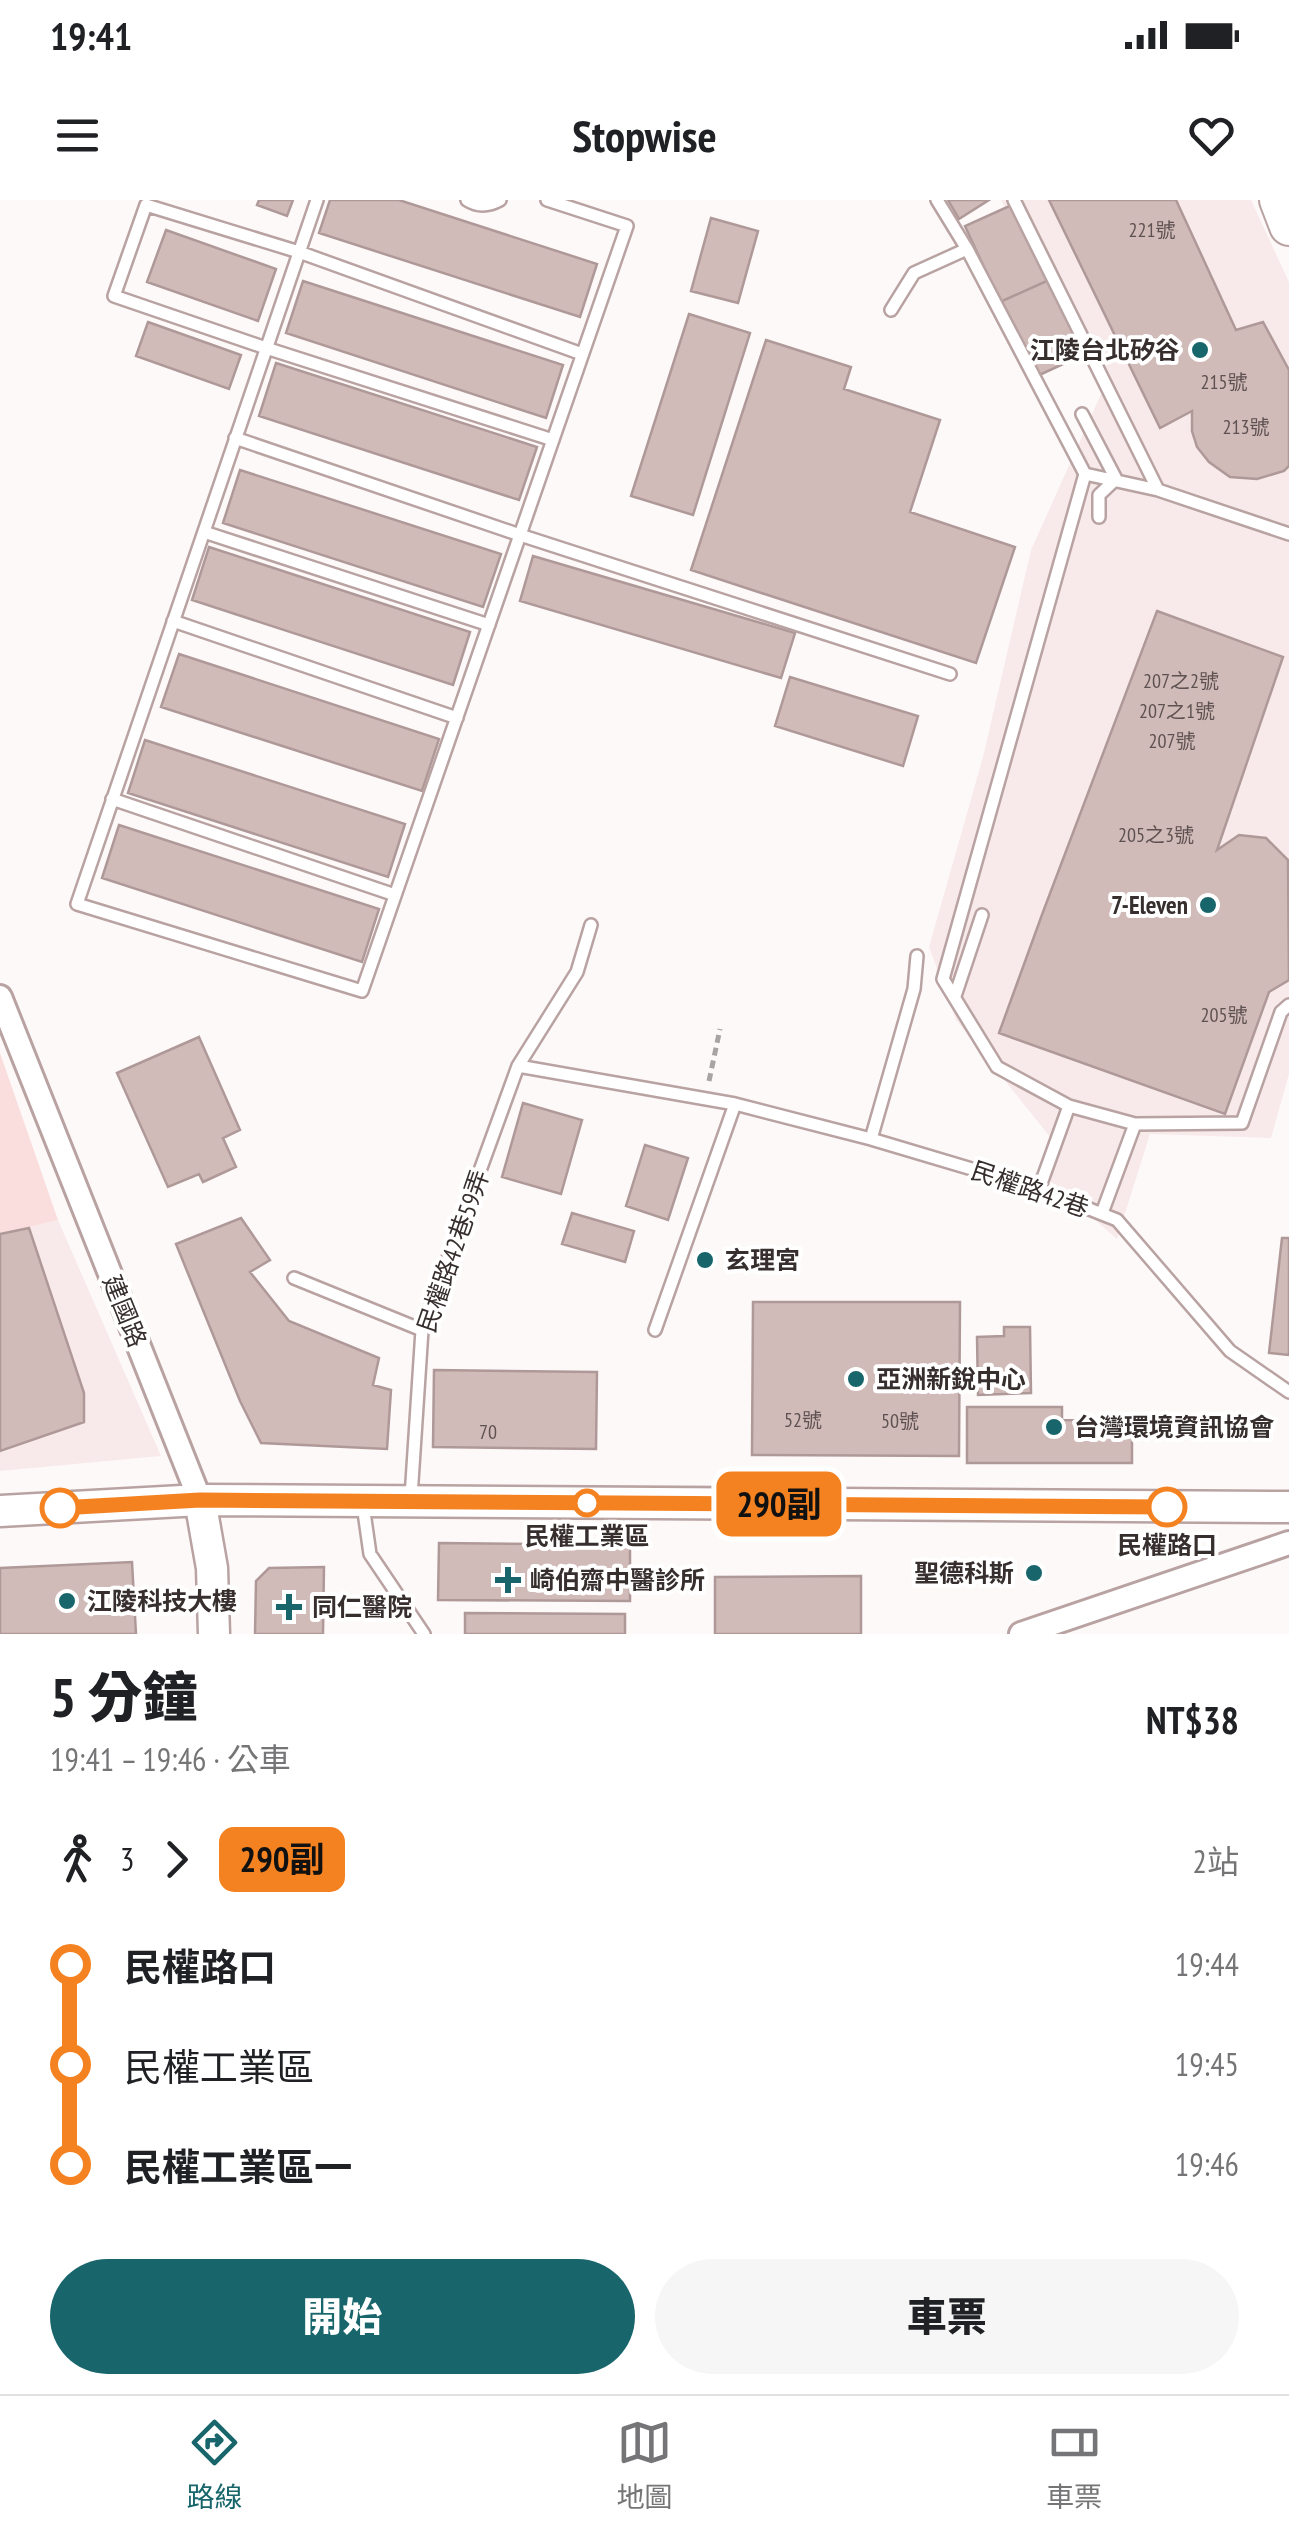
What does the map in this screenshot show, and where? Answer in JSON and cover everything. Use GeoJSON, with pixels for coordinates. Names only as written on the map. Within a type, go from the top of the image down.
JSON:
{"type":"FeatureCollection","features":[{"type":"Feature","properties":{"kind":"main road"},"geometry":{"type":"LineString","coordinates":[[1279,200],[1289,226]]}},
{"type":"Feature","properties":{"kind":"street","name":"建國路"},"geometry":{"type":"LineString","coordinates":[[0,997],[200,1500],[212,1568],[214,1634]]}},
{"type":"Feature","properties":{"kind":"street"},"geometry":{"type":"LineString","coordinates":[[0,1511],[200,1500],[1289,1508]]}},
{"type":"Feature","properties":{"kind":"street"},"geometry":{"type":"LineString","coordinates":[[1024,1633],[1289,1543]]}},
{"type":"Feature","properties":{"kind":"lane"},"geometry":{"type":"LineString","coordinates":[[317,200],[77,904],[362,991],[626,226],[547,200]]}},
{"type":"Feature","properties":{"kind":"lane"},"geometry":{"type":"LineString","coordinates":[[467,200],[479,205],[500,200]]}},
{"type":"Feature","properties":{"kind":"lane"},"geometry":{"type":"LineString","coordinates":[[938,200],[1085,474],[942,979],[997,1067],[1069,1106],[1135,1124],[1242,1122],[1282,1012],[1289,1005]]}},
{"type":"Feature","properties":{"kind":"lane"},"geometry":{"type":"LineString","coordinates":[[1014,200],[1158,490]]}},
{"type":"Feature","properties":{"kind":"lane"},"geometry":{"type":"LineString","coordinates":[[553,440],[114,296],[146,205],[299,252],[582,354]]}},
{"type":"Feature","properties":{"kind":"lane"},"geometry":{"type":"LineString","coordinates":[[891,310],[914,273],[967,249]]}},
{"type":"Feature","properties":{"kind":"lane"},"geometry":{"type":"LineString","coordinates":[[1082,414],[1116,479]]}},
{"type":"Feature","properties":{"kind":"lane"},"geometry":{"type":"LineString","coordinates":[[236,438],[950,674]]}},
{"type":"Feature","properties":{"kind":"lane"},"geometry":{"type":"LineString","coordinates":[[1085,474],[1158,490],[1289,534]]}},
{"type":"Feature","properties":{"kind":"lane"},"geometry":{"type":"LineString","coordinates":[[1099,517],[1099,495],[1116,479]]}},
{"type":"Feature","properties":{"kind":"lane"},"geometry":{"type":"LineString","coordinates":[[204,532],[489,625]]}},
{"type":"Feature","properties":{"kind":"lane"},"geometry":{"type":"LineString","coordinates":[[173,621],[456,718]]}},
{"type":"Feature","properties":{"kind":"lane"},"geometry":{"type":"LineString","coordinates":[[112,799],[396,895]]}},
{"type":"Feature","properties":{"kind":"lane"},"geometry":{"type":"LineString","coordinates":[[954,996],[982,915]]}},
{"type":"Feature","properties":{"kind":"lane","name":"民權路42巷59弄"},"geometry":{"type":"LineString","coordinates":[[410,1502],[422,1330],[518,1066],[577,972],[591,925]]}},
{"type":"Feature","properties":{"kind":"lane"},"geometry":{"type":"LineString","coordinates":[[870,1139],[914,989],[917,956]]}},
{"type":"Feature","properties":{"kind":"lane","name":"民權路42巷"},"geometry":{"type":"LineString","coordinates":[[518,1066],[735,1104],[1040,1189],[1102,1214],[1116,1220],[1230,1352],[1289,1392]]}},
{"type":"Feature","properties":{"kind":"lane"},"geometry":{"type":"LineString","coordinates":[[655,1330],[735,1104]]}},
{"type":"Feature","properties":{"kind":"lane"},"geometry":{"type":"LineString","coordinates":[[1040,1189],[1069,1106]]}},
{"type":"Feature","properties":{"kind":"lane"},"geometry":{"type":"LineString","coordinates":[[1102,1214],[1135,1124]]}},
{"type":"Feature","properties":{"kind":"lane"},"geometry":{"type":"LineString","coordinates":[[294,1278],[422,1330]]}},
{"type":"Feature","properties":{"kind":"lane"},"geometry":{"type":"LineString","coordinates":[[362,1501],[370,1554],[424,1634]]}},
{"type":"Feature","properties":{"kind":"path"},"geometry":{"type":"LineString","coordinates":[[704,1099],[720,1029]]}},
{"type":"Feature","properties":{"kind":"shaded area"},"geometry":{"type":"Polygon","coordinates":[[[1001,200],[1251,200],[1289,282],[1289,1074],[1271,1138],[1150,1134],[1117,1239],[1040,1172],[1051,1138],[956,1020],[929,947],[983,757],[1031,550],[1102,392],[1001,200]]]}},
{"type":"Feature","properties":{"kind":"shaded area"},"geometry":{"type":"Polygon","coordinates":[[[0,1053],[58,1220],[0,1234],[0,1053]]]}},
{"type":"Feature","properties":{"kind":"shaded area"},"geometry":{"type":"Polygon","coordinates":[[[58,1220],[161,1456],[0,1471],[0,1234],[58,1220]]]}},
{"type":"Feature","properties":{"kind":"building"},"geometry":{"type":"Polygon","coordinates":[[[259,200],[293,200],[287,216],[257,205],[259,200]]]}},
{"type":"Feature","properties":{"kind":"building"},"geometry":{"type":"Polygon","coordinates":[[[330,200],[399,200],[597,264],[580,317],[319,233],[330,200]]]}},
{"type":"Feature","properties":{"kind":"building"},"geometry":{"type":"Polygon","coordinates":[[[948,200],[989,200],[959,219],[948,200]]]}},
{"type":"Feature","properties":{"kind":"building","name":"江陵台北矽谷"},"geometry":{"type":"Polygon","coordinates":[[[1049,200],[1176,200],[1236,330],[1263,322],[1289,370],[1289,466],[1284,471],[1257,479],[1230,477],[1209,462],[1197,447],[1192,411],[1160,428],[1049,200]]]}},
{"type":"Feature","properties":{"kind":"building"},"geometry":{"type":"Polygon","coordinates":[[[1014,204],[1049,280],[1000,302],[965,226],[1014,204]]]}},
{"type":"Feature","properties":{"kind":"building"},"geometry":{"type":"Polygon","coordinates":[[[711,218],[758,231],[738,303],[691,291],[711,218]]]}},
{"type":"Feature","properties":{"kind":"building"},"geometry":{"type":"Polygon","coordinates":[[[166,230],[276,269],[258,321],[147,282],[166,230]]]}},
{"type":"Feature","properties":{"kind":"building"},"geometry":{"type":"Polygon","coordinates":[[[1049,280],[1083,355],[1035,377],[1000,302],[1049,280]]]}},
{"type":"Feature","properties":{"kind":"building"},"geometry":{"type":"Polygon","coordinates":[[[303,281],[563,365],[546,418],[286,333],[303,281]]]}},
{"type":"Feature","properties":{"kind":"building"},"geometry":{"type":"Polygon","coordinates":[[[689,314],[750,333],[693,515],[631,496],[689,314]]]}},
{"type":"Feature","properties":{"kind":"building"},"geometry":{"type":"Polygon","coordinates":[[[148,322],[241,355],[229,389],[136,356],[148,322]]]}},
{"type":"Feature","properties":{"kind":"building"},"geometry":{"type":"Polygon","coordinates":[[[766,340],[851,367],[844,389],[940,420],[910,512],[1015,547],[976,663],[691,570],[766,340]]]}},
{"type":"Feature","properties":{"kind":"building"},"geometry":{"type":"Polygon","coordinates":[[[276,363],[537,447],[519,500],[259,416],[276,363]]]}},
{"type":"Feature","properties":{"kind":"building"},"geometry":{"type":"Polygon","coordinates":[[[240,470],[501,554],[483,607],[223,523],[240,470]]]}},
{"type":"Feature","properties":{"kind":"building"},"geometry":{"type":"Polygon","coordinates":[[[209,547],[470,632],[453,685],[192,600],[209,547]]]}},
{"type":"Feature","properties":{"kind":"building"},"geometry":{"type":"Polygon","coordinates":[[[533,556],[795,633],[781,678],[520,601],[533,556]]]}},
{"type":"Feature","properties":{"kind":"building"},"geometry":{"type":"Polygon","coordinates":[[[1157,611],[1283,657],[1217,850],[1239,835],[1266,838],[1288,860],[1289,980],[1269,992],[1225,1114],[999,1033],[1157,611]]]}},
{"type":"Feature","properties":{"kind":"building"},"geometry":{"type":"Polygon","coordinates":[[[179,654],[439,739],[422,791],[161,707],[179,654]]]}},
{"type":"Feature","properties":{"kind":"building"},"geometry":{"type":"Polygon","coordinates":[[[790,677],[918,716],[903,766],[775,726],[790,677]]]}},
{"type":"Feature","properties":{"kind":"building"},"geometry":{"type":"Polygon","coordinates":[[[145,740],[405,824],[388,877],[128,793],[145,740]]]}},
{"type":"Feature","properties":{"kind":"building"},"geometry":{"type":"Polygon","coordinates":[[[119,825],[379,909],[362,962],[102,878],[119,825]]]}},
{"type":"Feature","properties":{"kind":"building"},"geometry":{"type":"Polygon","coordinates":[[[199,1037],[240,1130],[223,1138],[236,1167],[203,1182],[199,1174],[168,1187],[117,1073],[199,1037]]]}},
{"type":"Feature","properties":{"kind":"building"},"geometry":{"type":"Polygon","coordinates":[[[523,1103],[582,1120],[561,1194],[502,1177],[523,1103]]]}},
{"type":"Feature","properties":{"kind":"building"},"geometry":{"type":"Polygon","coordinates":[[[645,1145],[688,1158],[668,1220],[626,1206],[645,1145]]]}},
{"type":"Feature","properties":{"kind":"building"},"geometry":{"type":"Polygon","coordinates":[[[572,1213],[634,1231],[625,1262],[562,1244],[572,1213]]]}},
{"type":"Feature","properties":{"kind":"building"},"geometry":{"type":"Polygon","coordinates":[[[241,1218],[270,1260],[250,1272],[289,1321],[379,1358],[373,1385],[391,1390],[387,1449],[261,1443],[176,1244],[241,1218]]]}},
{"type":"Feature","properties":{"kind":"building"},"geometry":{"type":"Polygon","coordinates":[[[29,1228],[84,1393],[84,1422],[0,1451],[0,1234],[29,1228]]]}},
{"type":"Feature","properties":{"kind":"building"},"geometry":{"type":"Polygon","coordinates":[[[1282,1238],[1289,1238],[1289,1355],[1269,1353],[1282,1238]]]}},
{"type":"Feature","properties":{"kind":"building","name":"亞洲新銳中心"},"geometry":{"type":"Polygon","coordinates":[[[753,1302],[960,1302],[959,1456],[752,1455],[753,1302]]]}},
{"type":"Feature","properties":{"kind":"building"},"geometry":{"type":"Polygon","coordinates":[[[1004,1327],[1030,1327],[1031,1393],[978,1395],[977,1337],[1004,1336],[1004,1327]]]}},
{"type":"Feature","properties":{"kind":"building"},"geometry":{"type":"Polygon","coordinates":[[[434,1370],[597,1372],[596,1449],[433,1447],[434,1370]]]}},
{"type":"Feature","properties":{"kind":"building"},"geometry":{"type":"Polygon","coordinates":[[[967,1407],[1062,1407],[1062,1420],[1132,1421],[1132,1463],[967,1463],[967,1407]]]}},
{"type":"Feature","properties":{"kind":"building"},"geometry":{"type":"Polygon","coordinates":[[[439,1543],[630,1545],[630,1601],[438,1600],[439,1543]]]}},
{"type":"Feature","properties":{"kind":"building","name":"江陵科技大樓"},"geometry":{"type":"Polygon","coordinates":[[[132,1562],[136,1634],[0,1634],[0,1568],[132,1562]]]}},
{"type":"Feature","properties":{"kind":"building","name":"同仁醫院"},"geometry":{"type":"Polygon","coordinates":[[[324,1567],[323,1634],[255,1634],[256,1581],[269,1568],[324,1567]]]}},
{"type":"Feature","properties":{"kind":"building"},"geometry":{"type":"Polygon","coordinates":[[[861,1576],[861,1634],[715,1634],[715,1577],[861,1576]]]}},
{"type":"Feature","properties":{"kind":"building"},"geometry":{"type":"Polygon","coordinates":[[[465,1613],[625,1614],[625,1634],[465,1634],[465,1613]]]}},
{"type":"Feature","properties":{"kind":"bus line","name":"290副"},"geometry":{"type":"LineString","coordinates":[[60,1508],[200,1500],[1167,1507]]}},
{"type":"Feature","properties":{"kind":"place","name":"江陵台北矽谷"},"geometry":{"type":"Point","coordinates":[1200,350]}},
{"type":"Feature","properties":{"kind":"place","name":"7-Eleven"},"geometry":{"type":"Point","coordinates":[1208,905]}},
{"type":"Feature","properties":{"kind":"place","name":"玄理宮"},"geometry":{"type":"Point","coordinates":[705,1260]}},
{"type":"Feature","properties":{"kind":"place","name":"亞洲新銳中心"},"geometry":{"type":"Point","coordinates":[856,1379]}},
{"type":"Feature","properties":{"kind":"place","name":"台灣環境資訊協會"},"geometry":{"type":"Point","coordinates":[1054,1427]}},
{"type":"Feature","properties":{"kind":"place","name":"民權工業區"},"geometry":{"type":"Point","coordinates":[587,1503]}},
{"type":"Feature","properties":{"kind":"place","name":"民權路口"},"geometry":{"type":"Point","coordinates":[1167,1507]}},
{"type":"Feature","properties":{"kind":"place","name":"聖德科斯"},"geometry":{"type":"Point","coordinates":[1034,1573]}},
{"type":"Feature","properties":{"kind":"place","name":"崎伯齋中醫診所"},"geometry":{"type":"Point","coordinates":[508,1580]}},
{"type":"Feature","properties":{"kind":"place","name":"江陵科技大樓"},"geometry":{"type":"Point","coordinates":[67,1601]}},
{"type":"Feature","properties":{"kind":"place","name":"同仁醫院"},"geometry":{"type":"Point","coordinates":[289,1607]}}]}
